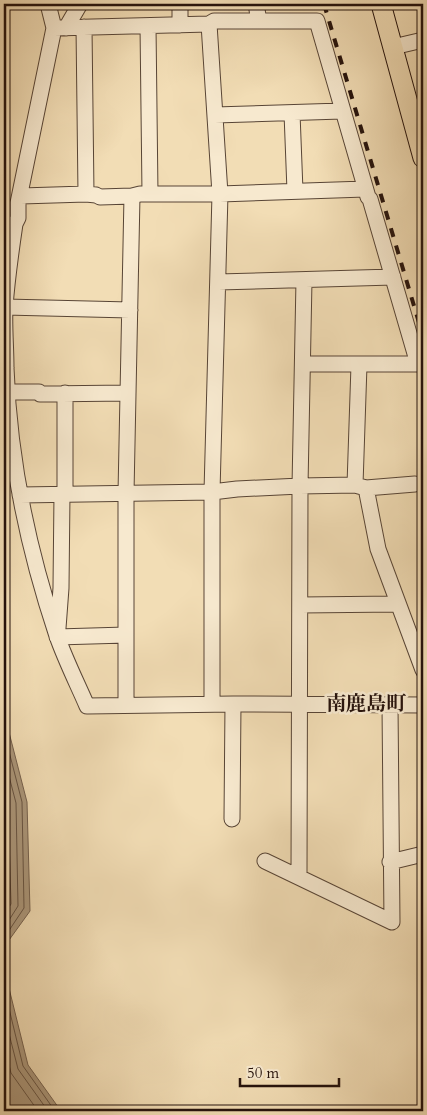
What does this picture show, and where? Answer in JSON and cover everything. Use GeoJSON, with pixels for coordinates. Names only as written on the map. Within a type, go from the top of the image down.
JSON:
{"type":"FeatureCollection","features":[{"type":"Feature","properties":{"kind":"main road"},"geometry":{"type":"LineString","coordinates":[[381,4],[423,158]]}},
{"type":"Feature","properties":{"kind":"street"},"geometry":{"type":"LineString","coordinates":[[48,4],[60,28]]}},
{"type":"Feature","properties":{"kind":"street"},"geometry":{"type":"LineString","coordinates":[[80,4],[60,28],[18,203],[18,218],[15,224],[5,307],[7,392],[10,428],[20,495],[30,541],[58,637],[87,706],[212,704],[423,706]]}},
{"type":"Feature","properties":{"kind":"street"},"geometry":{"type":"LineString","coordinates":[[180,4],[180,25]]}},
{"type":"Feature","properties":{"kind":"street"},"geometry":{"type":"LineString","coordinates":[[256,4],[259,21]]}},
{"type":"Feature","properties":{"kind":"street"},"geometry":{"type":"LineString","coordinates":[[60,28],[209,24],[214,21],[317,21],[418,364],[303,364]]}},
{"type":"Feature","properties":{"kind":"street"},"geometry":{"type":"LineString","coordinates":[[209,24],[220,194],[212,492],[212,704]]}},
{"type":"Feature","properties":{"kind":"street"},"geometry":{"type":"LineString","coordinates":[[148,26],[150,194]]}},
{"type":"Feature","properties":{"kind":"street"},"geometry":{"type":"LineString","coordinates":[[84,27],[86,194]]}},
{"type":"Feature","properties":{"kind":"street"},"geometry":{"type":"LineString","coordinates":[[393,47],[423,40]]}},
{"type":"Feature","properties":{"kind":"street"},"geometry":{"type":"LineString","coordinates":[[215,115],[342,111]]}},
{"type":"Feature","properties":{"kind":"street"},"geometry":{"type":"LineString","coordinates":[[292,113],[294,191]]}},
{"type":"Feature","properties":{"kind":"street"},"geometry":{"type":"LineString","coordinates":[[21,196],[86,194],[100,197],[365,189]]}},
{"type":"Feature","properties":{"kind":"street"},"geometry":{"type":"LineString","coordinates":[[126,705],[126,493],[132,196]]}},
{"type":"Feature","properties":{"kind":"street"},"geometry":{"type":"LineString","coordinates":[[218,282],[393,277]]}},
{"type":"Feature","properties":{"kind":"street"},"geometry":{"type":"LineString","coordinates":[[299,876],[300,486],[304,280]]}},
{"type":"Feature","properties":{"kind":"street"},"geometry":{"type":"LineString","coordinates":[[5,307],[130,310]]}},
{"type":"Feature","properties":{"kind":"street"},"geometry":{"type":"LineString","coordinates":[[359,365],[360,487],[378,549],[423,670]]}},
{"type":"Feature","properties":{"kind":"street"},"geometry":{"type":"LineString","coordinates":[[7,392],[128,393]]}},
{"type":"Feature","properties":{"kind":"street"},"geometry":{"type":"LineString","coordinates":[[58,637],[61,588],[65,393]]}},
{"type":"Feature","properties":{"kind":"street"},"geometry":{"type":"LineString","coordinates":[[20,495],[212,492],[236,488],[360,487],[415,484]]}},
{"type":"Feature","properties":{"kind":"street"},"geometry":{"type":"LineString","coordinates":[[300,605],[398,604]]}},
{"type":"Feature","properties":{"kind":"street"},"geometry":{"type":"LineString","coordinates":[[58,637],[126,636]]}},
{"type":"Feature","properties":{"kind":"street"},"geometry":{"type":"LineString","coordinates":[[232,819],[233,704]]}},
{"type":"Feature","properties":{"kind":"street"},"geometry":{"type":"LineString","coordinates":[[265,861],[392,922],[390,705]]}},
{"type":"Feature","properties":{"kind":"street"},"geometry":{"type":"LineString","coordinates":[[390,862],[423,854]]}},
{"type":"Feature","properties":{"kind":"water"},"geometry":{"type":"Polygon","coordinates":[[[4,713],[27,802],[30,911],[4,947],[4,713]]]}},
{"type":"Feature","properties":{"kind":"water"},"geometry":{"type":"Polygon","coordinates":[[[4,968],[28,1065],[61,1111],[4,1111],[4,968]]]}},
{"type":"Feature","properties":{"kind":"railway"},"geometry":{"type":"LineString","coordinates":[[324,4],[423,336]]}},
{"type":"Feature","properties":{"kind":"district","name":"南鹿島町"},"geometry":{"type":"Point","coordinates":[366,703]}}]}
